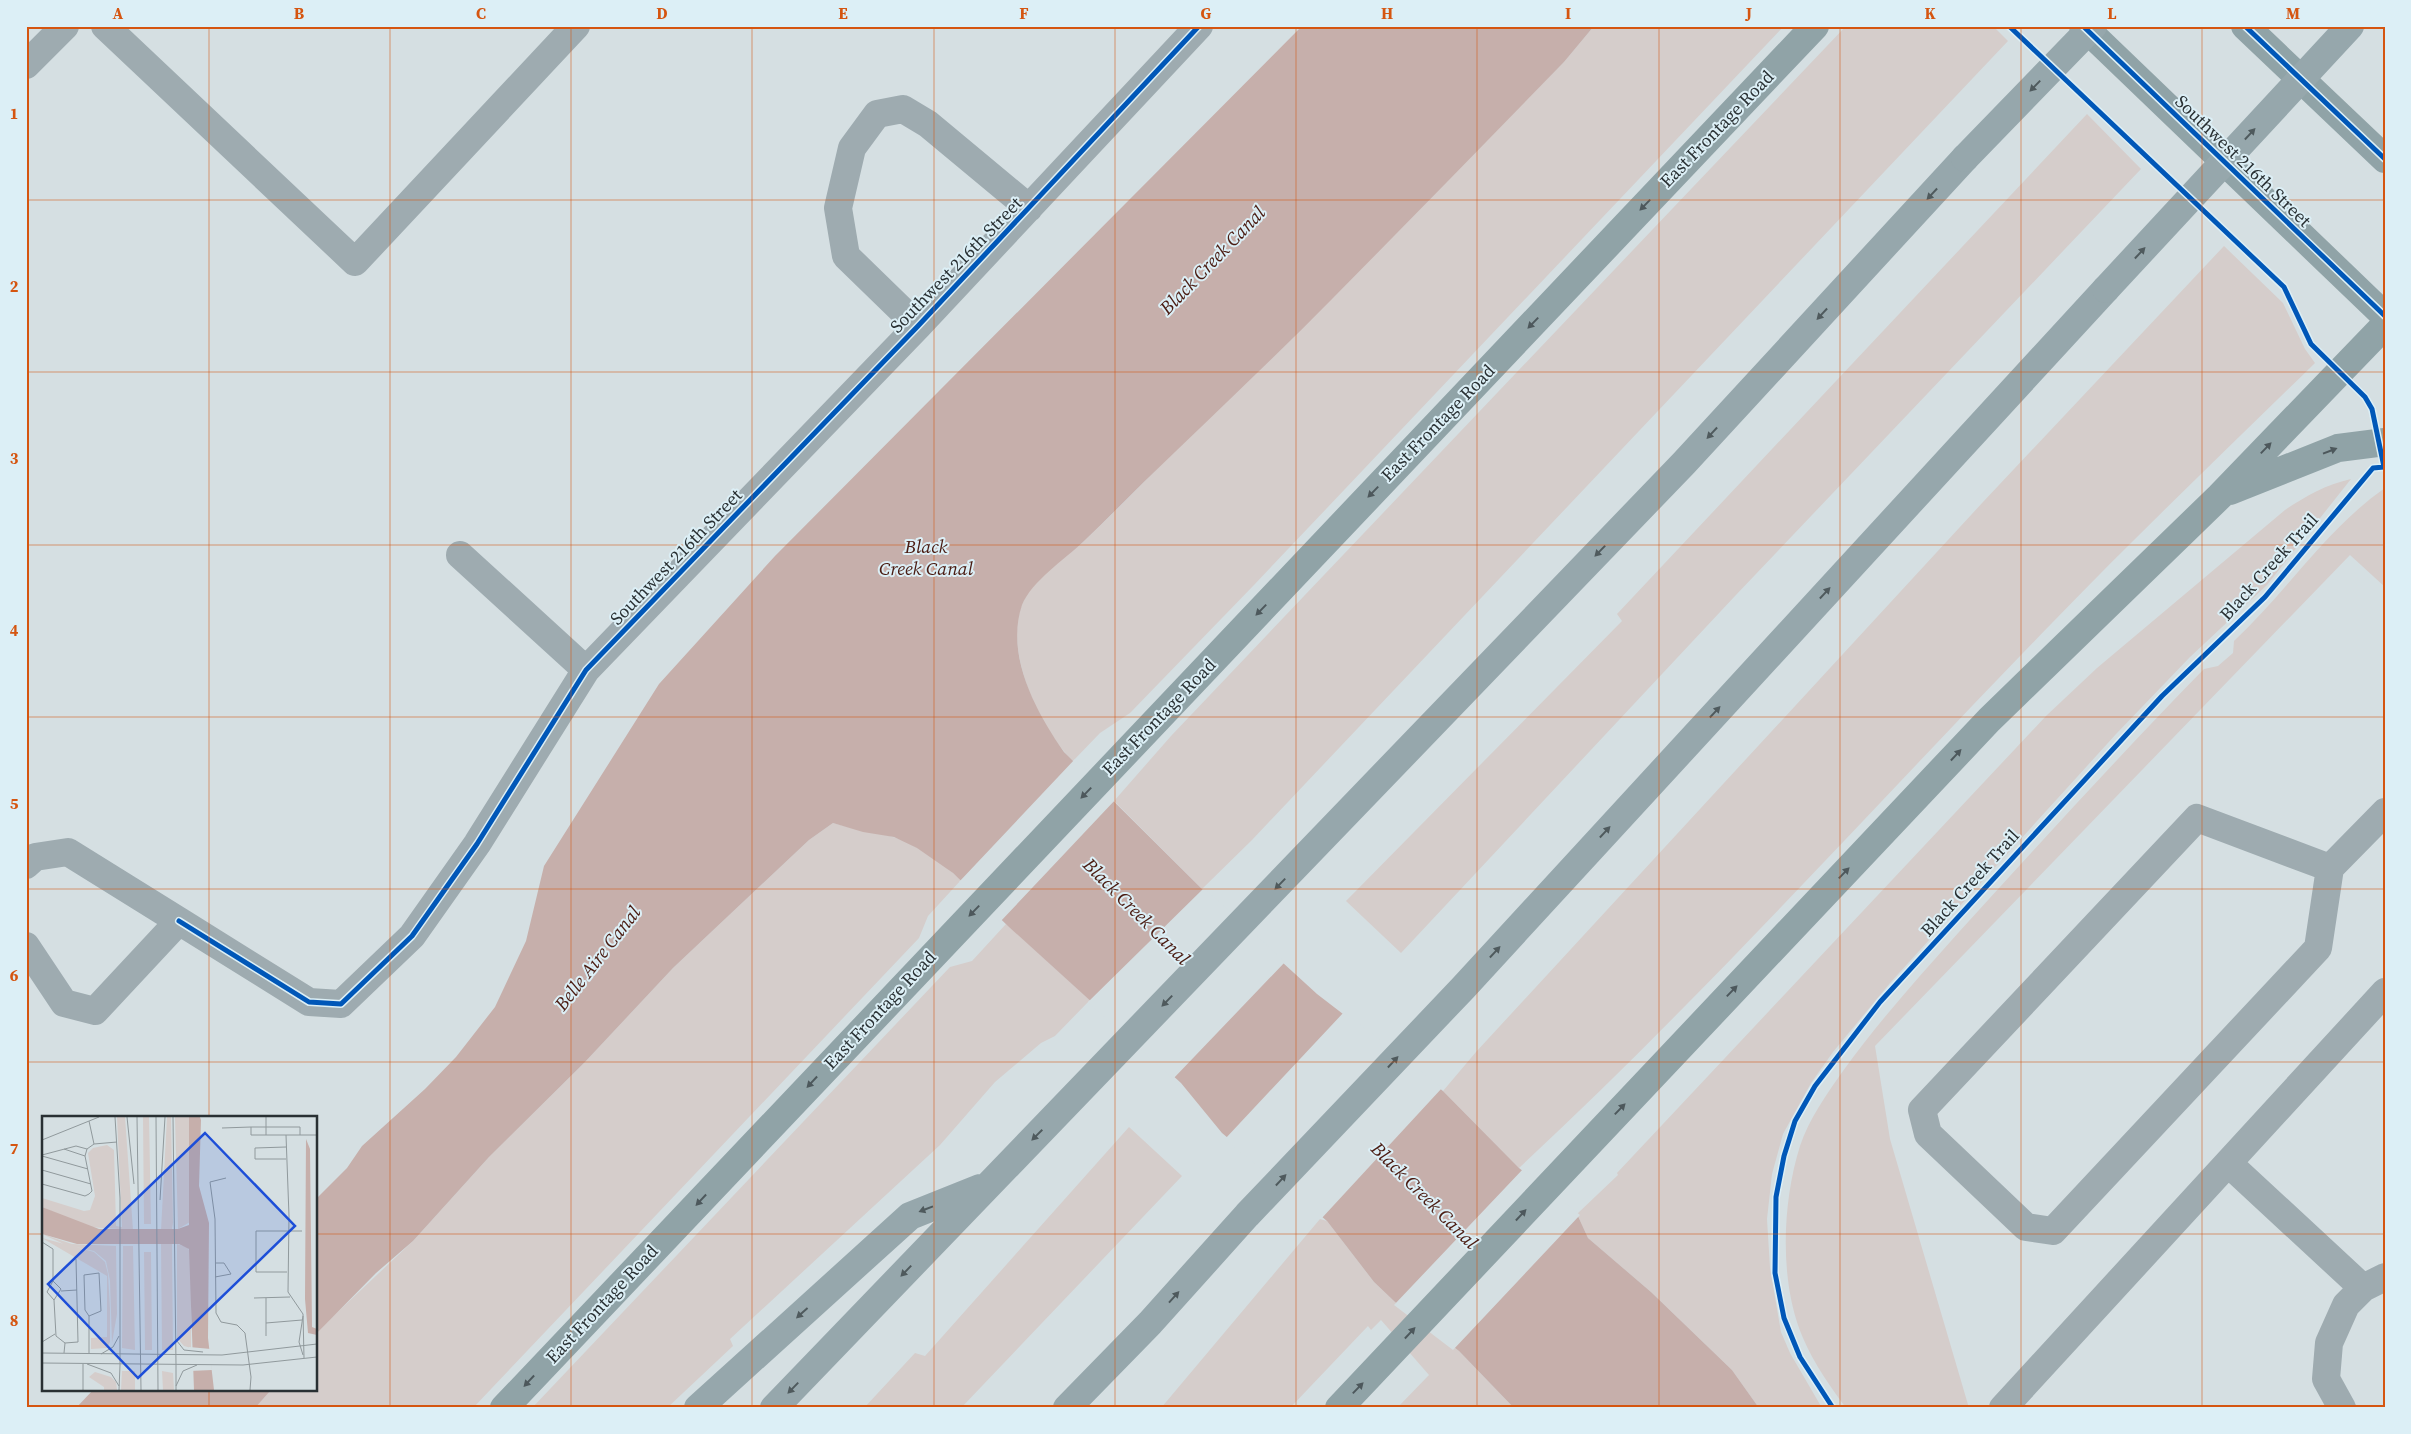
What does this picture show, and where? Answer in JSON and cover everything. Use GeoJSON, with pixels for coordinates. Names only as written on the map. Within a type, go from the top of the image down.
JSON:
{"type":"FeatureCollection","features":[{"type":"Feature","properties":{"kind":"highway"},"geometry":{"type":"LineString","coordinates":[[774,1408],[988,1185],[1072,1101],[1684,463],[1965,158],[2093,26]]}},
{"type":"Feature","properties":{"kind":"highway"},"geometry":{"type":"LineString","coordinates":[[1067,1408],[1150,1323],[1247,1215],[1462,988],[2350,26]]}},
{"type":"Feature","properties":{"kind":"highway"},"geometry":{"type":"LineString","coordinates":[[698,1408],[910,1216],[988,1185]]}},
{"type":"Feature","properties":{"kind":"highway"},"geometry":{"type":"LineString","coordinates":[[1086,1408],[1150,1323]]}},
{"type":"Feature","properties":{"kind":"main road","name":"Southwest 216th Street"},"geometry":{"type":"LineString","coordinates":[[2083,26],[2385,316]]}},
{"type":"Feature","properties":{"kind":"main road"},"geometry":{"type":"LineString","coordinates":[[2245,26],[2385,159]]}},
{"type":"Feature","properties":{"kind":"main road","name":"East Frontage Road"},"geometry":{"type":"LineString","coordinates":[[504,1408],[942,944],[1813,28]]}},
{"type":"Feature","properties":{"kind":"main road"},"geometry":{"type":"LineString","coordinates":[[1339,1408],[1586,1144],[1990,720],[2220,496],[2385,325]]}},
{"type":"Feature","properties":{"kind":"main road"},"geometry":{"type":"LineString","coordinates":[[2220,496],[2338,448],[2385,442]]}},
{"type":"Feature","properties":{"kind":"street"},"geometry":{"type":"LineString","coordinates":[[26,64],[65,26]]}},
{"type":"Feature","properties":{"kind":"street"},"geometry":{"type":"LineString","coordinates":[[105,26],[355,262],[576,26]]}},
{"type":"Feature","properties":{"kind":"street","name":"Southwest 216th Street"},"geometry":{"type":"LineString","coordinates":[[26,865],[35,857],[68,852],[309,1002],[341,1004],[412,936],[477,844],[586,670],[918,326],[1199,26]]}},
{"type":"Feature","properties":{"kind":"street"},"geometry":{"type":"LineString","coordinates":[[918,326],[846,256],[838,208],[852,148],[877,114],[903,109],[928,124],[1029,208]]}},
{"type":"Feature","properties":{"kind":"street"},"geometry":{"type":"LineString","coordinates":[[460,555],[586,670]]}},
{"type":"Feature","properties":{"kind":"street"},"geometry":{"type":"LineString","coordinates":[[2330,868],[2197,818],[1922,1110],[1928,1134],[2026,1227],[2053,1231],[2318,948],[2330,868],[2385,812]]}},
{"type":"Feature","properties":{"kind":"street"},"geometry":{"type":"LineString","coordinates":[[26,946],[64,1002],[95,1010],[179,921]]}},
{"type":"Feature","properties":{"kind":"street"},"geometry":{"type":"LineString","coordinates":[[2003,1408],[2385,992]]}},
{"type":"Feature","properties":{"kind":"street"},"geometry":{"type":"LineString","coordinates":[[2228,1163],[2374,1283],[2346,1305],[2329,1343],[2326,1379],[2342,1408]]}},
{"type":"Feature","properties":{"kind":"shaded area"},"geometry":{"type":"Polygon","coordinates":[[[1594,26],[1784,26],[1254,585],[1130,713],[1100,733],[1073,761],[1048,729],[1037,709],[1021,665],[1017,642],[1018,621],[1023,602],[1028,593],[1042,577],[1102,524],[1363,265],[1564,62],[1594,26]]]}},
{"type":"Feature","properties":{"kind":"shaded area"},"geometry":{"type":"Polygon","coordinates":[[[1846,26],[1993,26],[2008,41],[1252,840],[1202,889],[1114,801],[1171,736],[1846,26]]]}},
{"type":"Feature","properties":{"kind":"shaded area"},"geometry":{"type":"Polygon","coordinates":[[[2087,114],[2141,169],[1735,596],[1401,953],[1346,901],[1622,621],[1617,614],[2087,114]]]}},
{"type":"Feature","properties":{"kind":"shaded area"},"geometry":{"type":"Polygon","coordinates":[[[2224,246],[2283,303],[2305,349],[2315,363],[2084,590],[1723,968],[1519,1168],[1443,1091],[1476,1052],[1983,502],[2224,246]]]}},
{"type":"Feature","properties":{"kind":"shaded area"},"geometry":{"type":"Polygon","coordinates":[[[2351,479],[2267,585],[2190,657],[2117,733],[1890,983],[1833,1052],[1811,1083],[1783,1134],[1772,1174],[1767,1219],[1770,1268],[1781,1332],[1790,1353],[1822,1408],[1759,1408],[1732,1370],[1651,1292],[1588,1238],[1577,1214],[1618,1175],[1617,1173],[2046,716],[2097,668],[2285,510],[2333,484],[2351,479]]]}},
{"type":"Feature","properties":{"kind":"shaded area"},"geometry":{"type":"Polygon","coordinates":[[[2385,488],[2385,587],[2350,555],[1875,1046],[1890,1139],[1969,1408],[1846,1408],[1807,1348],[1795,1316],[1787,1268],[1787,1217],[1794,1168],[1800,1146],[1818,1107],[1856,1053],[1885,1017],[2020,865],[2204,669],[2218,666],[2233,653],[2234,641],[2344,522],[2385,488]]]}},
{"type":"Feature","properties":{"kind":"shaded area"},"geometry":{"type":"Polygon","coordinates":[[[833,823],[886,835],[910,844],[929,855],[961,880],[928,916],[919,938],[473,1408],[255,1408],[269,1392],[318,1392],[318,1332],[413,1241],[489,1157],[585,1062],[673,968],[809,840],[833,823]]]}},
{"type":"Feature","properties":{"kind":"shaded area"},"geometry":{"type":"Polygon","coordinates":[[[1006,924],[1090,1000],[1055,1036],[1041,1043],[995,1082],[940,1145],[730,1339],[733,1346],[667,1408],[532,1408],[950,967],[972,961],[1006,924]]]}},
{"type":"Feature","properties":{"kind":"shaded area"},"geometry":{"type":"Polygon","coordinates":[[[1129,1127],[1182,1176],[961,1408],[864,1408],[915,1353],[925,1356],[1129,1127]]]}},
{"type":"Feature","properties":{"kind":"shaded area"},"geometry":{"type":"Polygon","coordinates":[[[1320,1219],[1327,1221],[1374,1282],[1395,1302],[1459,1351],[1514,1408],[1397,1408],[1429,1375],[1381,1320],[1371,1330],[1368,1326],[1290,1408],[1161,1408],[1320,1219]]]}},
{"type":"Feature","properties":{"kind":"water"},"geometry":{"type":"Polygon","coordinates":[[[1302,26],[1594,26],[1564,62],[1310,321],[1076,549],[1041,579],[1026,596],[1022,605],[1017,643],[1020,663],[1034,701],[1064,752],[1202,889],[1317,994],[1443,1091],[1519,1168],[1577,1214],[1588,1238],[1651,1292],[1732,1370],[1759,1408],[1514,1408],[1459,1351],[1395,1302],[1374,1282],[1327,1221],[1222,1133],[1181,1083],[1009,927],[953,873],[917,848],[894,837],[863,832],[833,823],[809,840],[673,968],[585,1062],[489,1157],[413,1241],[376,1273],[318,1332],[318,1197],[347,1168],[362,1146],[425,1089],[456,1057],[495,1007],[526,941],[544,866],[659,684],[775,556],[1302,26]]]}},
{"type":"Feature","properties":{"kind":"water"},"geometry":{"type":"Polygon","coordinates":[[[91,1392],[269,1392],[255,1408],[76,1408],[91,1392]]]}},
{"type":"Feature","properties":{"kind":"pier"},"geometry":{"type":"Polygon","coordinates":[[[1075,759],[1116,799],[1000,922],[959,882],[1075,759]]]}},
{"type":"Feature","properties":{"kind":"pier"},"geometry":{"type":"Polygon","coordinates":[[[1204,888],[1285,962],[1173,1079],[1088,1002],[1204,888]]]}},
{"type":"Feature","properties":{"kind":"pier"},"geometry":{"type":"Polygon","coordinates":[[[1344,1012],[1442,1088],[1321,1219],[1225,1139],[1344,1012]]]}},
{"type":"Feature","properties":{"kind":"pier"},"geometry":{"type":"Polygon","coordinates":[[[1524,1168],[1580,1215],[1453,1350],[1394,1305],[1524,1168]]]}},
{"type":"Feature","properties":{"kind":"cycle path"},"geometry":{"type":"LineString","coordinates":[[179,921],[309,1002],[341,1004],[412,936],[477,844],[586,670],[918,326],[1199,26]]}},
{"type":"Feature","properties":{"kind":"cycle path","name":"Black Creek Trail"},"geometry":{"type":"LineString","coordinates":[[1833,1408],[1800,1357],[1784,1318],[1775,1273],[1776,1197],[1784,1156],[1795,1121],[1815,1086],[1880,1002],[2162,696],[2265,597],[2373,468],[2384,467],[2372,409],[2365,397],[2311,344],[2284,287],[2009,26]]}},
{"type":"Feature","properties":{"kind":"cycle path"},"geometry":{"type":"LineString","coordinates":[[2083,26],[2385,316]]}},
{"type":"Feature","properties":{"kind":"cycle path"},"geometry":{"type":"LineString","coordinates":[[2245,26],[2385,159]]}},
{"type":"Feature","properties":{"kind":"water label","name":"Black Creek Canal"},"geometry":{"type":"Point","coordinates":[1212,260]}},
{"type":"Feature","properties":{"kind":"water label","name":"Black Creek Canal"},"geometry":{"type":"Point","coordinates":[926,557]}},
{"type":"Feature","properties":{"kind":"water label","name":"Black Creek Canal"},"geometry":{"type":"Point","coordinates":[1137,911]}},
{"type":"Feature","properties":{"kind":"water label","name":"Belle Aire Canal"},"geometry":{"type":"Point","coordinates":[597,958]}},
{"type":"Feature","properties":{"kind":"water label","name":"Black Creek Canal"},"geometry":{"type":"Point","coordinates":[1425,1195]}}]}
